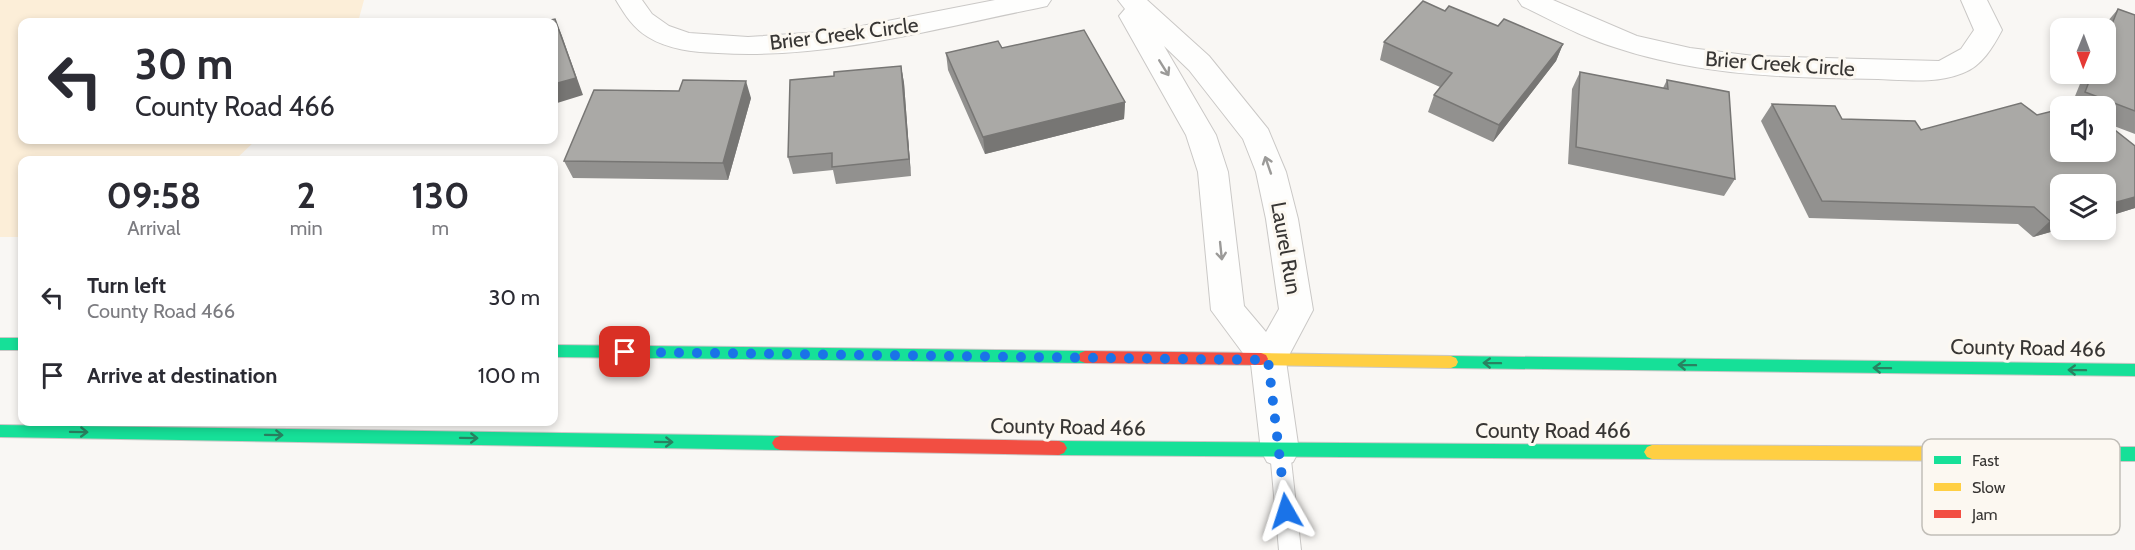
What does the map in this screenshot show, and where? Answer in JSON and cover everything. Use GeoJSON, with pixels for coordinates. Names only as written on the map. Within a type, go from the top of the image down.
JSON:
{"type":"FeatureCollection","features":[{"type":"Feature","properties":{"kind":"main road"},"geometry":{"type":"LineString","coordinates":[[0,344],[18,344]]}},
{"type":"Feature","properties":{"kind":"main road","name":"County Road 466"},"geometry":{"type":"LineString","coordinates":[[558,351],[2135,370]]}},
{"type":"Feature","properties":{"kind":"main road","name":"County Road 466"},"geometry":{"type":"LineString","coordinates":[[0,431],[1280,451],[1922,453]]}},
{"type":"Feature","properties":{"kind":"main road","name":"County Road 466"},"geometry":{"type":"LineString","coordinates":[[2120,454],[2135,454]]}},
{"type":"Feature","properties":{"kind":"street","name":"Brier Creek Circle"},"geometry":{"type":"LineString","coordinates":[[629,0],[642,20],[659,32],[686,42],[748,46],[836,40],[1038,0]]}},
{"type":"Feature","properties":{"kind":"street"},"geometry":{"type":"LineString","coordinates":[[1124,0],[1174,84],[1201,135],[1213,172],[1228,310],[1268,360],[1280,451]]}},
{"type":"Feature","properties":{"kind":"street","name":"Laurel Run"},"geometry":{"type":"LineString","coordinates":[[1131,0],[1199,63],[1257,136],[1271,172],[1282,219],[1296,310],[1268,360]]}},
{"type":"Feature","properties":{"kind":"street","name":"Brier Creek Circle"},"geometry":{"type":"LineString","coordinates":[[1531,0],[1626,41],[1678,55],[1729,64],[1796,69],[1928,70],[1954,67],[1981,45],[1988,30],[1974,0]]}},
{"type":"Feature","properties":{"kind":"lane"},"geometry":{"type":"LineString","coordinates":[[1280,451],[1290,550]]}},
{"type":"Feature","properties":{"kind":"shaded area"},"geometry":{"type":"Polygon","coordinates":[[[0,0],[364,0],[359,18],[18,18],[18,144],[252,144],[239,156],[18,156],[18,237],[0,237],[0,0]]]}},
{"type":"Feature","properties":{"kind":"building"},"geometry":{"type":"Polygon","coordinates":[[[1423,1],[1445,11],[1449,6],[1498,26],[1504,19],[1563,44],[1499,125],[1434,95],[1452,73],[1384,42],[1423,1]]]}},
{"type":"Feature","properties":{"kind":"building"},"geometry":{"type":"Polygon","coordinates":[[[2118,9],[2135,15],[2135,111],[2116,104],[2116,96],[2096,96],[2085,92],[2088,84],[2116,84],[2114,18],[2118,9]]]}},
{"type":"Feature","properties":{"kind":"building"},"geometry":{"type":"Polygon","coordinates":[[[558,27],[576,78],[558,83],[558,27]]]}},
{"type":"Feature","properties":{"kind":"building"},"geometry":{"type":"Polygon","coordinates":[[[1084,30],[1125,102],[983,137],[946,53],[998,41],[1002,48],[1084,30]]]}},
{"type":"Feature","properties":{"kind":"building"},"geometry":{"type":"Polygon","coordinates":[[[901,66],[909,159],[832,167],[832,153],[788,157],[790,80],[834,76],[834,72],[901,66]]]}},
{"type":"Feature","properties":{"kind":"building"},"geometry":{"type":"Polygon","coordinates":[[[1580,72],[1668,89],[1667,80],[1729,92],[1735,179],[1576,147],[1580,72]]]}},
{"type":"Feature","properties":{"kind":"building"},"geometry":{"type":"Polygon","coordinates":[[[683,80],[746,81],[723,163],[564,161],[594,90],[679,91],[683,80]]]}},
{"type":"Feature","properties":{"kind":"building"},"geometry":{"type":"Polygon","coordinates":[[[2021,103],[2037,115],[2050,112],[2050,162],[2116,162],[2116,131],[2135,146],[2135,197],[2116,202],[2116,174],[2050,174],[2050,221],[2034,207],[1822,201],[1772,104],[1835,106],[1842,119],[1915,121],[1921,130],[2021,103]]]}},
{"type":"Feature","properties":{"kind":"traffic: fast"},"geometry":{"type":"LineString","coordinates":[[0,344],[18,344]]}},
{"type":"Feature","properties":{"kind":"traffic: fast"},"geometry":{"type":"LineString","coordinates":[[558,351],[1085,357]]}},
{"type":"Feature","properties":{"kind":"traffic: fast"},"geometry":{"type":"LineString","coordinates":[[1451,362],[2135,370]]}},
{"type":"Feature","properties":{"kind":"traffic: fast"},"geometry":{"type":"LineString","coordinates":[[0,431],[780,443]]}},
{"type":"Feature","properties":{"kind":"traffic: fast"},"geometry":{"type":"LineString","coordinates":[[1059,448],[1652,452]]}},
{"type":"Feature","properties":{"kind":"traffic: fast"},"geometry":{"type":"LineString","coordinates":[[2120,454],[2135,454]]}},
{"type":"Feature","properties":{"kind":"traffic: slow"},"geometry":{"type":"LineString","coordinates":[[1261,359],[1451,362]]}},
{"type":"Feature","properties":{"kind":"traffic: slow"},"geometry":{"type":"LineString","coordinates":[[1652,452],[1922,454]]}},
{"type":"Feature","properties":{"kind":"traffic: jam"},"geometry":{"type":"LineString","coordinates":[[1085,357],[1261,359]]}},
{"type":"Feature","properties":{"kind":"traffic: jam"},"geometry":{"type":"LineString","coordinates":[[780,443],[1059,448]]}},
{"type":"Feature","properties":{"kind":"route"},"geometry":{"type":"LineString","coordinates":[[625,352],[1268,360],[1286,511]]}}]}
